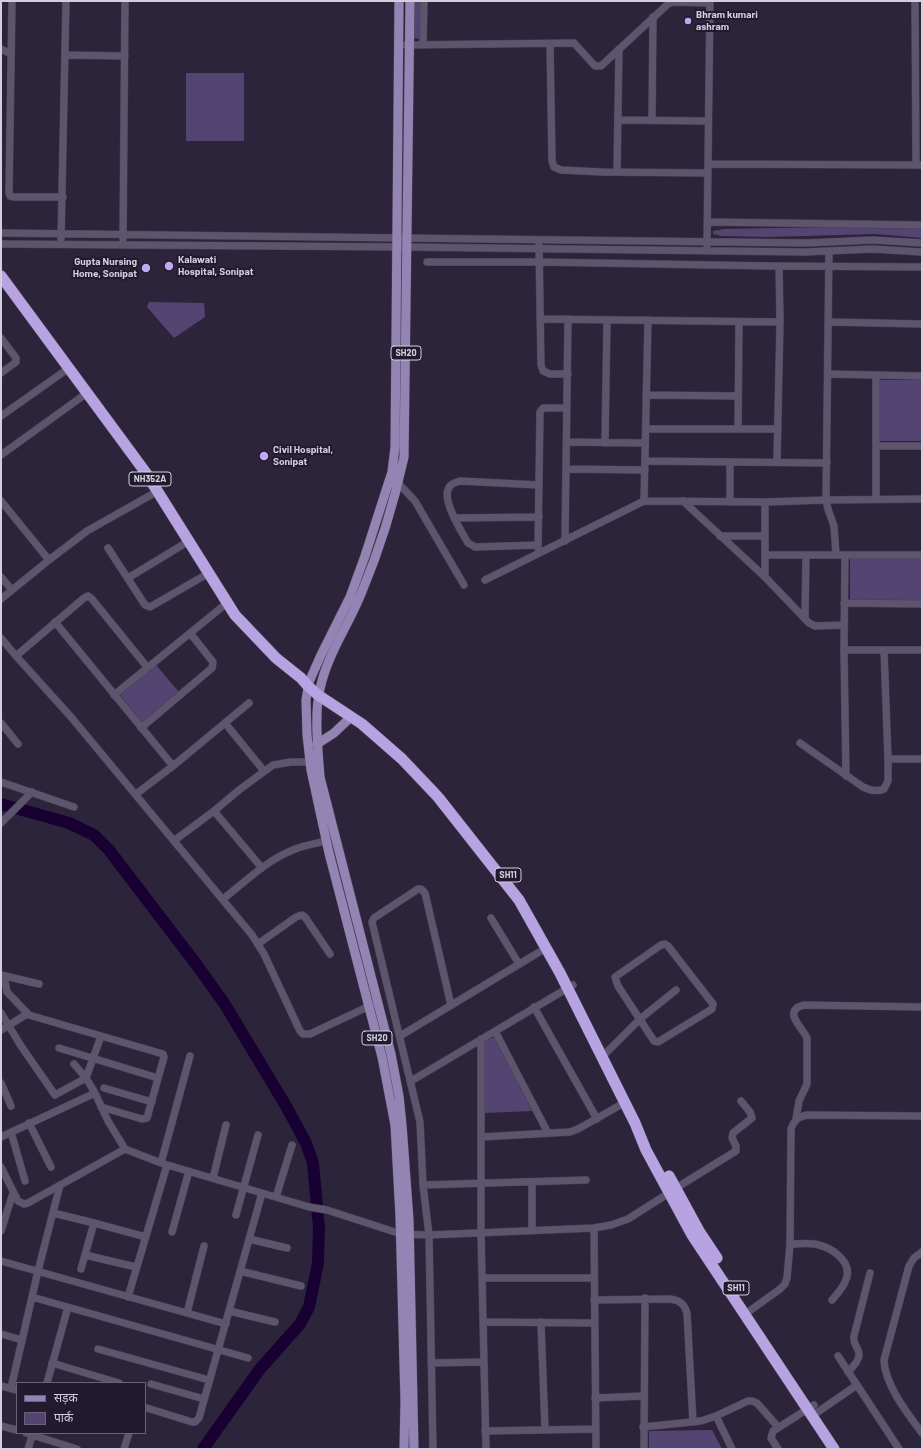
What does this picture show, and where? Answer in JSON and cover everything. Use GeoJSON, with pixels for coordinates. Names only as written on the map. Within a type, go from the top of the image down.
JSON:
{"type":"FeatureCollection","features":[{"type":"Feature","properties":{"kind":"highway","name":"NH352A"},"geometry":{"type":"LineString","coordinates":[[1,276],[146,473],[235,615],[276,658],[306,682]]}},
{"type":"Feature","properties":{"kind":"highway","name":"SH11"},"geometry":{"type":"LineString","coordinates":[[306,682],[362,724],[402,759],[438,798],[519,900],[546,948],[563,971]]}},
{"type":"Feature","properties":{"kind":"highway","name":"SH11"},"geometry":{"type":"LineString","coordinates":[[319,692],[365,719],[406,754],[443,793],[525,897],[672,1190],[699,1231],[747,1312],[813,1411],[843,1449]]}},
{"type":"Feature","properties":{"kind":"highway","name":"SH11"},"geometry":{"type":"LineString","coordinates":[[604,1054],[624,1103],[643,1134]]}},
{"type":"Feature","properties":{"kind":"highway","name":"SH11"},"geometry":{"type":"LineString","coordinates":[[813,1411],[834,1449]]}},
{"type":"Feature","properties":{"kind":"main road","name":"SH20"},"geometry":{"type":"LineString","coordinates":[[400,1],[399,45],[402,237]]}},
{"type":"Feature","properties":{"kind":"main road","name":"SH20"},"geometry":{"type":"LineString","coordinates":[[404,1449],[405,1234],[394,1125],[382,1057],[326,842],[314,762],[307,735],[306,682],[350,597],[392,472],[395,447],[410,1]]}},
{"type":"Feature","properties":{"kind":"main road","name":"SH20"},"geometry":{"type":"LineString","coordinates":[[401,247],[405,431],[404,457],[398,483],[369,572],[348,622],[330,656],[324,671],[319,692],[317,744],[314,762],[320,777],[378,1002],[391,1054],[399,1096],[414,1449]]}},
{"type":"Feature","properties":{"kind":"main road"},"geometry":{"type":"LineString","coordinates":[[317,744],[334,733],[351,717]]}},
{"type":"Feature","properties":{"kind":"street"},"geometry":{"type":"LineString","coordinates":[[12,1],[10,196],[63,197]]}},
{"type":"Feature","properties":{"kind":"street"},"geometry":{"type":"LineString","coordinates":[[60,245],[62,234],[63,197],[66,1]]}},
{"type":"Feature","properties":{"kind":"street"},"geometry":{"type":"LineString","coordinates":[[123,245],[125,1]]}},
{"type":"Feature","properties":{"kind":"street"},"geometry":{"type":"LineString","coordinates":[[423,45],[424,1]]}},
{"type":"Feature","properties":{"kind":"street"},"geometry":{"type":"LineString","coordinates":[[708,164],[919,165],[919,113],[915,1]]}},
{"type":"Feature","properties":{"kind":"street"},"geometry":{"type":"LineString","coordinates":[[399,45],[574,43],[595,66],[598,67],[601,66],[665,7],[674,2],[710,2],[707,251]]}},
{"type":"Feature","properties":{"kind":"street"},"geometry":{"type":"LineString","coordinates":[[652,120],[653,17]]}},
{"type":"Feature","properties":{"kind":"street"},"geometry":{"type":"LineString","coordinates":[[550,44],[552,161],[554,166],[561,170],[708,173]]}},
{"type":"Feature","properties":{"kind":"street"},"geometry":{"type":"LineString","coordinates":[[1,49],[11,54]]}},
{"type":"Feature","properties":{"kind":"street"},"geometry":{"type":"LineString","coordinates":[[617,172],[619,49]]}},
{"type":"Feature","properties":{"kind":"street"},"geometry":{"type":"LineString","coordinates":[[65,55],[125,56]]}},
{"type":"Feature","properties":{"kind":"street"},"geometry":{"type":"LineString","coordinates":[[618,120],[708,121]]}},
{"type":"Feature","properties":{"kind":"street"},"geometry":{"type":"LineString","coordinates":[[708,222],[922,224]]}},
{"type":"Feature","properties":{"kind":"street"},"geometry":{"type":"LineString","coordinates":[[1,233],[814,242],[873,240],[922,243]]}},
{"type":"Feature","properties":{"kind":"street"},"geometry":{"type":"LineString","coordinates":[[539,239],[541,365],[543,370],[550,374],[568,374]]}},
{"type":"Feature","properties":{"kind":"street"},"geometry":{"type":"LineString","coordinates":[[814,242],[814,252]]}},
{"type":"Feature","properties":{"kind":"street"},"geometry":{"type":"LineString","coordinates":[[1,244],[814,252],[872,249],[922,252]]}},
{"type":"Feature","properties":{"kind":"street"},"geometry":{"type":"LineString","coordinates":[[829,251],[826,500],[834,526],[836,555]]}},
{"type":"Feature","properties":{"kind":"street"},"geometry":{"type":"LineString","coordinates":[[427,262],[922,267]]}},
{"type":"Feature","properties":{"kind":"street"},"geometry":{"type":"LineString","coordinates":[[777,462],[780,322],[779,266]]}},
{"type":"Feature","properties":{"kind":"street"},"geometry":{"type":"LineString","coordinates":[[540,319],[780,322]]}},
{"type":"Feature","properties":{"kind":"street"},"geometry":{"type":"LineString","coordinates":[[565,540],[568,319]]}},
{"type":"Feature","properties":{"kind":"street"},"geometry":{"type":"LineString","coordinates":[[605,443],[607,320]]}},
{"type":"Feature","properties":{"kind":"street"},"geometry":{"type":"LineString","coordinates":[[644,501],[648,320]]}},
{"type":"Feature","properties":{"kind":"street"},"geometry":{"type":"LineString","coordinates":[[738,429],[739,322]]}},
{"type":"Feature","properties":{"kind":"street"},"geometry":{"type":"LineString","coordinates":[[829,322],[922,324]]}},
{"type":"Feature","properties":{"kind":"street"},"geometry":{"type":"LineString","coordinates":[[1,338],[17,360],[1,373]]}},
{"type":"Feature","properties":{"kind":"street"},"geometry":{"type":"LineString","coordinates":[[1,416],[69,368]]}},
{"type":"Feature","properties":{"kind":"street"},"geometry":{"type":"LineString","coordinates":[[828,374],[922,376]]}},
{"type":"Feature","properties":{"kind":"street"},"geometry":{"type":"LineString","coordinates":[[876,375],[876,499]]}},
{"type":"Feature","properties":{"kind":"street"},"geometry":{"type":"LineString","coordinates":[[1,455],[87,393]]}},
{"type":"Feature","properties":{"kind":"street"},"geometry":{"type":"LineString","coordinates":[[646,395],[738,396]]}},
{"type":"Feature","properties":{"kind":"street"},"geometry":{"type":"LineString","coordinates":[[538,554],[541,410],[543,408],[567,408]]}},
{"type":"Feature","properties":{"kind":"street"},"geometry":{"type":"LineString","coordinates":[[646,429],[778,429]]}},
{"type":"Feature","properties":{"kind":"street"},"geometry":{"type":"LineString","coordinates":[[567,442],[646,444]]}},
{"type":"Feature","properties":{"kind":"street"},"geometry":{"type":"LineString","coordinates":[[876,446],[922,446]]}},
{"type":"Feature","properties":{"kind":"street"},"geometry":{"type":"LineString","coordinates":[[645,461],[826,463]]}},
{"type":"Feature","properties":{"kind":"street"},"geometry":{"type":"LineString","coordinates":[[730,462],[730,502]]}},
{"type":"Feature","properties":{"kind":"street"},"geometry":{"type":"LineString","coordinates":[[566,469],[645,470]]}},
{"type":"Feature","properties":{"kind":"street"},"geometry":{"type":"LineString","coordinates":[[389,480],[398,483],[415,501],[464,585]]}},
{"type":"Feature","properties":{"kind":"street"},"geometry":{"type":"LineString","coordinates":[[538,545],[471,546],[454,518],[447,500],[446,492],[451,484],[460,482],[539,485]]}},
{"type":"Feature","properties":{"kind":"street"},"geometry":{"type":"LineString","coordinates":[[1,599],[87,531],[158,491]]}},
{"type":"Feature","properties":{"kind":"street"},"geometry":{"type":"LineString","coordinates":[[486,580],[644,501],[765,502],[922,499]]}},
{"type":"Feature","properties":{"kind":"street"},"geometry":{"type":"LineString","coordinates":[[1,501],[49,560]]}},
{"type":"Feature","properties":{"kind":"street"},"geometry":{"type":"LineString","coordinates":[[683,501],[765,577],[809,623],[815,626],[844,625]]}},
{"type":"Feature","properties":{"kind":"street"},"geometry":{"type":"LineString","coordinates":[[765,502],[765,577]]}},
{"type":"Feature","properties":{"kind":"street"},"geometry":{"type":"LineString","coordinates":[[454,518],[539,517]]}},
{"type":"Feature","properties":{"kind":"street"},"geometry":{"type":"LineString","coordinates":[[720,536],[765,536]]}},
{"type":"Feature","properties":{"kind":"street"},"geometry":{"type":"LineString","coordinates":[[128,578],[189,541]]}},
{"type":"Feature","properties":{"kind":"street"},"geometry":{"type":"LineString","coordinates":[[108,548],[145,605],[150,607],[209,573]]}},
{"type":"Feature","properties":{"kind":"street"},"geometry":{"type":"LineString","coordinates":[[765,555],[922,555]]}},
{"type":"Feature","properties":{"kind":"street"},"geometry":{"type":"LineString","coordinates":[[805,619],[806,555]]}},
{"type":"Feature","properties":{"kind":"street"},"geometry":{"type":"LineString","coordinates":[[845,555],[844,650],[846,776]]}},
{"type":"Feature","properties":{"kind":"street"},"geometry":{"type":"LineString","coordinates":[[1,577],[12,590]]}},
{"type":"Feature","properties":{"kind":"street"},"geometry":{"type":"LineString","coordinates":[[16,656],[54,622],[88,596],[147,667]]}},
{"type":"Feature","properties":{"kind":"street"},"geometry":{"type":"LineString","coordinates":[[114,695],[228,602]]}},
{"type":"Feature","properties":{"kind":"street"},"geometry":{"type":"LineString","coordinates":[[844,603],[922,604]]}},
{"type":"Feature","properties":{"kind":"street"},"geometry":{"type":"LineString","coordinates":[[54,622],[173,766]]}},
{"type":"Feature","properties":{"kind":"street"},"geometry":{"type":"LineString","coordinates":[[142,728],[212,668],[213,662],[190,632]]}},
{"type":"Feature","properties":{"kind":"street"},"geometry":{"type":"LineString","coordinates":[[1,638],[72,717],[175,840],[258,944],[300,1031],[303,1034],[310,1034],[378,1002]]}},
{"type":"Feature","properties":{"kind":"street"},"geometry":{"type":"LineString","coordinates":[[844,650],[922,650]]}},
{"type":"Feature","properties":{"kind":"street"},"geometry":{"type":"LineString","coordinates":[[800,743],[867,789],[873,791],[880,790],[887,785],[888,759],[884,650]]}},
{"type":"Feature","properties":{"kind":"street"},"geometry":{"type":"LineString","coordinates":[[136,794],[250,703]]}},
{"type":"Feature","properties":{"kind":"street"},"geometry":{"type":"LineString","coordinates":[[1,723],[18,744]]}},
{"type":"Feature","properties":{"kind":"street"},"geometry":{"type":"LineString","coordinates":[[225,723],[264,771]]}},
{"type":"Feature","properties":{"kind":"street"},"geometry":{"type":"LineString","coordinates":[[888,759],[922,759]]}},
{"type":"Feature","properties":{"kind":"street"},"geometry":{"type":"LineString","coordinates":[[175,840],[264,771],[282,763],[314,762]]}},
{"type":"Feature","properties":{"kind":"street"},"geometry":{"type":"LineString","coordinates":[[1,782],[74,807]]}},
{"type":"Feature","properties":{"kind":"street"},"geometry":{"type":"LineString","coordinates":[[1,823],[32,792]]}},
{"type":"Feature","properties":{"kind":"street"},"geometry":{"type":"LineString","coordinates":[[214,811],[262,868]]}},
{"type":"Feature","properties":{"kind":"street"},"geometry":{"type":"LineString","coordinates":[[223,899],[262,868],[293,850],[326,842]]}},
{"type":"Feature","properties":{"kind":"street"},"geometry":{"type":"LineString","coordinates":[[433,1449],[429,1235],[423,1185],[420,1122],[412,1081],[372,922],[374,918],[418,888],[425,893],[451,1005]]}},
{"type":"Feature","properties":{"kind":"street"},"geometry":{"type":"LineString","coordinates":[[258,944],[296,917],[302,915],[305,917],[330,954]]}},
{"type":"Feature","properties":{"kind":"street"},"geometry":{"type":"LineString","coordinates":[[491,918],[519,964]]}},
{"type":"Feature","properties":{"kind":"street"},"geometry":{"type":"LineString","coordinates":[[665,944],[704,992],[713,1006],[658,1042],[654,1040],[640,1019],[618,986],[615,977],[661,945],[665,944]]}},
{"type":"Feature","properties":{"kind":"street"},"geometry":{"type":"LineString","coordinates":[[400,1036],[546,948]]}},
{"type":"Feature","properties":{"kind":"street"},"geometry":{"type":"LineString","coordinates":[[39,984],[3,975],[7,992],[27,1014],[32,1017],[163,1054],[164,1057],[148,1116],[144,1119],[102,1107]]}},
{"type":"Feature","properties":{"kind":"street"},"geometry":{"type":"LineString","coordinates":[[412,1081],[570,986]]}},
{"type":"Feature","properties":{"kind":"street"},"geometry":{"type":"LineString","coordinates":[[604,1054],[640,1019],[676,990]]}},
{"type":"Feature","properties":{"kind":"street"},"geometry":{"type":"LineString","coordinates":[[747,1312],[780,1289],[785,1284],[787,1278],[790,1244],[791,1129],[796,1119],[799,1102],[806,1088],[807,1080],[807,1038],[805,1033],[796,1024],[794,1011],[798,1007],[804,1005],[922,1008]]}},
{"type":"Feature","properties":{"kind":"street"},"geometry":{"type":"LineString","coordinates":[[534,1007],[597,1119]]}},
{"type":"Feature","properties":{"kind":"street"},"geometry":{"type":"LineString","coordinates":[[1,1013],[8,1026],[55,1095],[86,1078],[101,1036]]}},
{"type":"Feature","properties":{"kind":"street"},"geometry":{"type":"LineString","coordinates":[[1,1030],[27,1014]]}},
{"type":"Feature","properties":{"kind":"street"},"geometry":{"type":"LineString","coordinates":[[495,1031],[548,1133]]}},
{"type":"Feature","properties":{"kind":"street"},"geometry":{"type":"LineString","coordinates":[[481,1039],[481,1232],[486,1449]]}},
{"type":"Feature","properties":{"kind":"street"},"geometry":{"type":"LineString","coordinates":[[59,1048],[158,1078]]}},
{"type":"Feature","properties":{"kind":"street"},"geometry":{"type":"LineString","coordinates":[[128,1296],[146,1237],[190,1056]]}},
{"type":"Feature","properties":{"kind":"street"},"geometry":{"type":"LineString","coordinates":[[74,1064],[96,1093],[125,1149],[164,1164],[405,1234],[429,1235],[594,1228],[624,1221],[736,1151],[736,1146],[732,1135],[752,1118],[750,1112],[741,1101]]}},
{"type":"Feature","properties":{"kind":"street"},"geometry":{"type":"LineString","coordinates":[[1,1083],[12,1106]]}},
{"type":"Feature","properties":{"kind":"street"},"geometry":{"type":"LineString","coordinates":[[104,1088],[152,1102]]}},
{"type":"Feature","properties":{"kind":"street"},"geometry":{"type":"LineString","coordinates":[[1,1137],[96,1093]]}},
{"type":"Feature","properties":{"kind":"street"},"geometry":{"type":"LineString","coordinates":[[481,1137],[570,1132],[597,1119],[624,1103]]}},
{"type":"Feature","properties":{"kind":"street"},"geometry":{"type":"LineString","coordinates":[[796,1119],[807,1115],[922,1116]]}},
{"type":"Feature","properties":{"kind":"street"},"geometry":{"type":"LineString","coordinates":[[29,1123],[51,1167]]}},
{"type":"Feature","properties":{"kind":"street"},"geometry":{"type":"LineString","coordinates":[[213,1178],[226,1125]]}},
{"type":"Feature","properties":{"kind":"street"},"geometry":{"type":"LineString","coordinates":[[11,1132],[25,1181]]}},
{"type":"Feature","properties":{"kind":"street"},"geometry":{"type":"LineString","coordinates":[[236,1215],[258,1135]]}},
{"type":"Feature","properties":{"kind":"street"},"geometry":{"type":"LineString","coordinates":[[276,1197],[292,1144]]}},
{"type":"Feature","properties":{"kind":"street"},"geometry":{"type":"LineString","coordinates":[[1,1167],[13,1193],[18,1201],[24,1204],[125,1149]]}},
{"type":"Feature","properties":{"kind":"street"},"geometry":{"type":"LineString","coordinates":[[172,1232],[189,1171]]}},
{"type":"Feature","properties":{"kind":"street"},"geometry":{"type":"LineString","coordinates":[[423,1185],[586,1180]]}},
{"type":"Feature","properties":{"kind":"street"},"geometry":{"type":"LineString","coordinates":[[532,1182],[532,1230]]}},
{"type":"Feature","properties":{"kind":"street"},"geometry":{"type":"LineString","coordinates":[[1,1386],[14,1389],[22,1340],[60,1185]]}},
{"type":"Feature","properties":{"kind":"street"},"geometry":{"type":"LineString","coordinates":[[1,1231],[13,1193]]}},
{"type":"Feature","properties":{"kind":"street"},"geometry":{"type":"LineString","coordinates":[[147,1408],[192,1422],[195,1422],[199,1418],[262,1193]]}},
{"type":"Feature","properties":{"kind":"street"},"geometry":{"type":"LineString","coordinates":[[53,1213],[146,1237]]}},
{"type":"Feature","properties":{"kind":"street"},"geometry":{"type":"LineString","coordinates":[[81,1269],[94,1224]]}},
{"type":"Feature","properties":{"kind":"street"},"geometry":{"type":"LineString","coordinates":[[594,1228],[596,1449]]}},
{"type":"Feature","properties":{"kind":"street"},"geometry":{"type":"LineString","coordinates":[[249,1239],[287,1248]]}},
{"type":"Feature","properties":{"kind":"street"},"geometry":{"type":"LineString","coordinates":[[790,1244],[817,1244],[831,1250],[844,1260],[848,1276],[846,1282],[832,1300]]}},
{"type":"Feature","properties":{"kind":"street"},"geometry":{"type":"LineString","coordinates":[[187,1313],[204,1246]]}},
{"type":"Feature","properties":{"kind":"street"},"geometry":{"type":"LineString","coordinates":[[922,1252],[914,1258],[909,1266],[884,1360],[887,1376],[899,1400],[922,1433]]}},
{"type":"Feature","properties":{"kind":"street"},"geometry":{"type":"LineString","coordinates":[[85,1255],[136,1267]]}},
{"type":"Feature","properties":{"kind":"street"},"geometry":{"type":"LineString","coordinates":[[1,1260],[226,1324]]}},
{"type":"Feature","properties":{"kind":"street"},"geometry":{"type":"LineString","coordinates":[[240,1271],[301,1286]]}},
{"type":"Feature","properties":{"kind":"street"},"geometry":{"type":"LineString","coordinates":[[848,1372],[859,1358],[854,1343],[854,1336],[870,1273]]}},
{"type":"Feature","properties":{"kind":"street"},"geometry":{"type":"LineString","coordinates":[[482,1278],[594,1278]]}},
{"type":"Feature","properties":{"kind":"street"},"geometry":{"type":"LineString","coordinates":[[32,1297],[248,1358]]}},
{"type":"Feature","properties":{"kind":"street"},"geometry":{"type":"LineString","coordinates":[[594,1300],[645,1298],[675,1300],[685,1306],[687,1313],[692,1422]]}},
{"type":"Feature","properties":{"kind":"street"},"geometry":{"type":"LineString","coordinates":[[644,1449],[645,1298]]}},
{"type":"Feature","properties":{"kind":"street"},"geometry":{"type":"LineString","coordinates":[[47,1382],[68,1307]]}},
{"type":"Feature","properties":{"kind":"street"},"geometry":{"type":"LineString","coordinates":[[229,1311],[276,1322]]}},
{"type":"Feature","properties":{"kind":"street"},"geometry":{"type":"LineString","coordinates":[[483,1322],[594,1323]]}},
{"type":"Feature","properties":{"kind":"street"},"geometry":{"type":"LineString","coordinates":[[541,1322],[545,1430]]}},
{"type":"Feature","properties":{"kind":"street"},"geometry":{"type":"LineString","coordinates":[[1,1334],[22,1340]]}},
{"type":"Feature","properties":{"kind":"street"},"geometry":{"type":"LineString","coordinates":[[98,1349],[209,1380]]}},
{"type":"Feature","properties":{"kind":"street"},"geometry":{"type":"LineString","coordinates":[[838,1356],[899,1449]]}},
{"type":"Feature","properties":{"kind":"street"},"geometry":{"type":"LineString","coordinates":[[431,1363],[484,1362]]}},
{"type":"Feature","properties":{"kind":"street"},"geometry":{"type":"LineString","coordinates":[[52,1363],[116,1382]]}},
{"type":"Feature","properties":{"kind":"street"},"geometry":{"type":"LineString","coordinates":[[151,1384],[204,1399]]}},
{"type":"Feature","properties":{"kind":"street"},"geometry":{"type":"LineString","coordinates":[[778,1449],[771,1438],[773,1431],[778,1427],[813,1411],[857,1385]]}},
{"type":"Feature","properties":{"kind":"street"},"geometry":{"type":"LineString","coordinates":[[595,1398],[644,1396]]}},
{"type":"Feature","properties":{"kind":"street"},"geometry":{"type":"LineString","coordinates":[[643,1427],[692,1422],[716,1416],[748,1401],[757,1403],[778,1427]]}},
{"type":"Feature","properties":{"kind":"street"},"geometry":{"type":"LineString","coordinates":[[716,1416],[732,1449]]}},
{"type":"Feature","properties":{"kind":"street"},"geometry":{"type":"LineString","coordinates":[[1,1426],[16,1430]]}},
{"type":"Feature","properties":{"kind":"street"},"geometry":{"type":"LineString","coordinates":[[485,1431],[596,1429]]}},
{"type":"Feature","properties":{"kind":"street"},"geometry":{"type":"LineString","coordinates":[[28,1449],[31,1434],[72,1448]]}},
{"type":"Feature","properties":{"kind":"street"},"geometry":{"type":"LineString","coordinates":[[127,1448],[129,1434]]}},
{"type":"Feature","properties":{"kind":"green space"},"geometry":{"type":"Polygon","coordinates":[[[413,1],[421,1],[420,39],[412,38],[413,1]]]}},
{"type":"Feature","properties":{"kind":"green space"},"geometry":{"type":"Polygon","coordinates":[[[186,73],[244,73],[244,141],[186,141],[186,73]]]}},
{"type":"Feature","properties":{"kind":"green space"},"geometry":{"type":"Polygon","coordinates":[[[882,226],[922,229],[922,238],[875,234],[769,237],[721,236],[713,234],[713,231],[724,229],[882,226]]]}},
{"type":"Feature","properties":{"kind":"green space"},"geometry":{"type":"Polygon","coordinates":[[[149,302],[204,303],[205,317],[174,338],[147,307],[149,302]]]}},
{"type":"Feature","properties":{"kind":"green space"},"geometry":{"type":"Polygon","coordinates":[[[880,380],[922,380],[922,441],[880,441],[880,380]]]}},
{"type":"Feature","properties":{"kind":"green space"},"geometry":{"type":"Polygon","coordinates":[[[850,559],[922,559],[922,600],[850,600],[850,559]]]}},
{"type":"Feature","properties":{"kind":"green space"},"geometry":{"type":"Polygon","coordinates":[[[156,665],[179,692],[142,722],[120,695],[156,665]]]}},
{"type":"Feature","properties":{"kind":"green space"},"geometry":{"type":"Polygon","coordinates":[[[495,1037],[532,1111],[485,1113],[484,1041],[495,1037]]]}},
{"type":"Feature","properties":{"kind":"green space"},"geometry":{"type":"Polygon","coordinates":[[[712,1430],[722,1449],[649,1449],[649,1431],[712,1430]]]}},
{"type":"Feature","properties":{"kind":"waterway"},"geometry":{"type":"LineString","coordinates":[[1,804],[69,823],[94,835],[109,850],[224,1003],[286,1106],[306,1143],[313,1163],[319,1228],[318,1263],[309,1307],[300,1324],[260,1369],[203,1449]]}},
{"type":"Feature","properties":{"kind":"place","name":"Bhram kumari ashram"},"geometry":{"type":"Point","coordinates":[688,21]}},
{"type":"Feature","properties":{"kind":"place","name":"Kalawati Hospital, Sonipat"},"geometry":{"type":"Point","coordinates":[169,266]}},
{"type":"Feature","properties":{"kind":"place","name":"Gupta Nursing Home, Sonipat"},"geometry":{"type":"Point","coordinates":[146,268]}},
{"type":"Feature","properties":{"kind":"place","name":"Civil Hospital, Sonipat"},"geometry":{"type":"Point","coordinates":[264,456]}}]}
